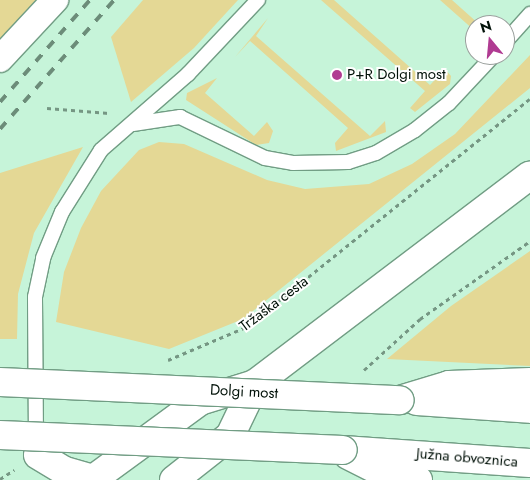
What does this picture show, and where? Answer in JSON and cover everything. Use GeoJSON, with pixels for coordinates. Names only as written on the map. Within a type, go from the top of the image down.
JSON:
{"type":"FeatureCollection","features":[{"type":"Feature","properties":{"kind":"main road"},"geometry":{"type":"LineString","coordinates":[[38,455],[92,480],[200,402],[255,384],[530,175]]}},
{"type":"Feature","properties":{"kind":"main road","name":"Dolgi most"},"geometry":{"type":"LineString","coordinates":[[0,382],[400,400],[488,393]]}},
{"type":"Feature","properties":{"kind":"main road"},"geometry":{"type":"LineString","coordinates":[[488,393],[530,382]]}},
{"type":"Feature","properties":{"kind":"main road"},"geometry":{"type":"LineString","coordinates":[[174,480],[230,436],[255,384]]}},
{"type":"Feature","properties":{"kind":"main road"},"geometry":{"type":"LineString","coordinates":[[488,393],[530,409]]}},
{"type":"Feature","properties":{"kind":"main road","name":"Južna obvoznica"},"geometry":{"type":"LineString","coordinates":[[0,435],[343,450],[355,461],[409,471],[530,463]]}},
{"type":"Feature","properties":{"kind":"street"},"geometry":{"type":"LineString","coordinates":[[0,59],[55,0]]}},
{"type":"Feature","properties":{"kind":"lane"},"geometry":{"type":"LineString","coordinates":[[50,480],[38,455],[34,316],[38,279],[70,198],[101,150],[125,126],[188,74],[258,0]]}},
{"type":"Feature","properties":{"kind":"lane"},"geometry":{"type":"LineString","coordinates":[[515,31],[530,14]]}},
{"type":"Feature","properties":{"kind":"lane"},"geometry":{"type":"LineString","coordinates":[[125,126],[148,118],[180,117],[276,161],[348,162],[384,149],[415,130],[449,103],[485,65]]}},
{"type":"Feature","properties":{"kind":"path","name":"Tržaška cesta"},"geometry":{"type":"LineString","coordinates":[[163,362],[246,328],[530,99]]}},
{"type":"Feature","properties":{"kind":"path"},"geometry":{"type":"LineString","coordinates":[[47,108],[108,112],[125,126]]}},
{"type":"Feature","properties":{"kind":"path"},"geometry":{"type":"LineString","coordinates":[[361,373],[420,319],[530,240]]}},
{"type":"Feature","properties":{"kind":"path"},"geometry":{"type":"LineString","coordinates":[[0,479],[38,455]]}},
{"type":"Feature","properties":{"kind":"shaded area"},"geometry":{"type":"Polygon","coordinates":[[[0,0],[39,0],[0,47],[0,0]]]}},
{"type":"Feature","properties":{"kind":"shaded area"},"geometry":{"type":"Polygon","coordinates":[[[143,0],[238,0],[194,48],[131,102],[111,37],[143,0]]]}},
{"type":"Feature","properties":{"kind":"shaded area"},"geometry":{"type":"Polygon","coordinates":[[[321,0],[334,0],[430,85],[445,69],[451,76],[450,84],[415,112],[410,108],[425,91],[321,0]]]}},
{"type":"Feature","properties":{"kind":"shaded area"},"geometry":{"type":"Polygon","coordinates":[[[440,0],[452,0],[469,15],[465,15],[465,22],[440,0]]]}},
{"type":"Feature","properties":{"kind":"shaded area"},"geometry":{"type":"Polygon","coordinates":[[[268,18],[256,36],[370,136],[385,121],[386,132],[336,151],[335,143],[348,128],[250,41],[235,57],[268,18]]]}},
{"type":"Feature","properties":{"kind":"shaded area"},"geometry":{"type":"Polygon","coordinates":[[[530,55],[530,88],[243,319],[169,349],[56,322],[64,272],[81,228],[101,191],[139,150],[159,142],[184,144],[267,180],[305,189],[369,184],[412,164],[455,134],[530,55]]]}},
{"type":"Feature","properties":{"kind":"shaded area"},"geometry":{"type":"Polygon","coordinates":[[[217,78],[205,93],[254,136],[267,122],[273,131],[269,143],[256,145],[186,100],[187,93],[217,78]]]}},
{"type":"Feature","properties":{"kind":"shaded area"},"geometry":{"type":"Polygon","coordinates":[[[83,147],[34,233],[18,294],[17,339],[0,339],[0,173],[83,147]]]}},
{"type":"Feature","properties":{"kind":"shaded area"},"geometry":{"type":"Polygon","coordinates":[[[530,251],[530,366],[387,359],[451,306],[530,251]]]}},
{"type":"Feature","properties":{"kind":"railway"},"geometry":{"type":"LineString","coordinates":[[0,102],[90,0]]}},
{"type":"Feature","properties":{"kind":"railway"},"geometry":{"type":"LineString","coordinates":[[0,129],[114,0]]}},
{"type":"Feature","properties":{"kind":"place","name":"P+R Dolgi most"},"geometry":{"type":"Point","coordinates":[337,75]}}]}
